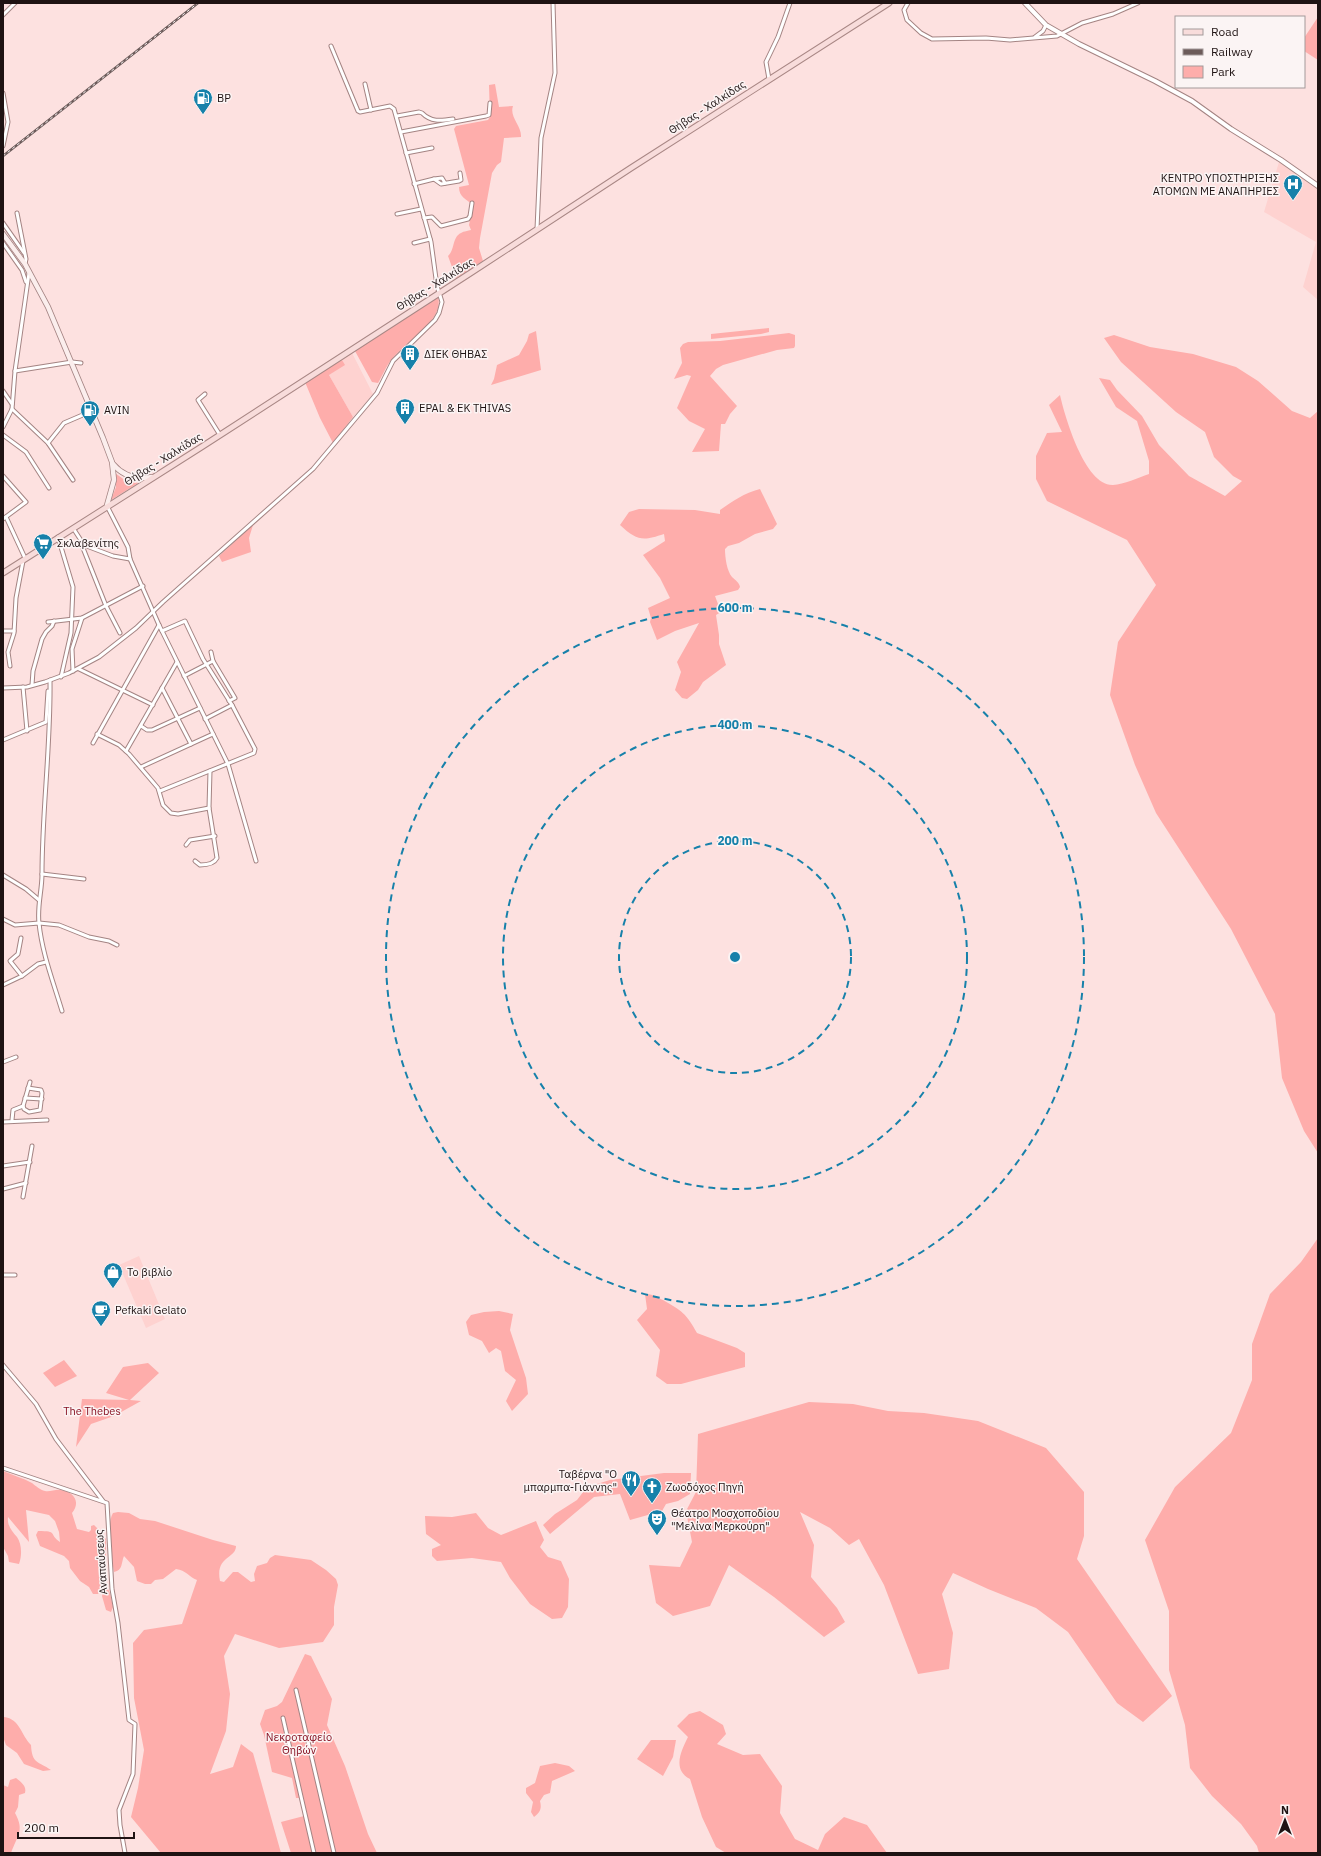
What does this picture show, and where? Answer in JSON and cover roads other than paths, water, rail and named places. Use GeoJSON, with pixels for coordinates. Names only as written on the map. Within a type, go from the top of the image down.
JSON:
{"type":"FeatureCollection","features":[{"type":"Feature","properties":{"kind":"main road","name":"Θήβας - Χαλκίδας"},"geometry":{"type":"LineString","coordinates":[[3,573],[107,505],[220,435],[768,79],[888,3]]}},
{"type":"Feature","properties":{"kind":"main road"},"geometry":{"type":"LineString","coordinates":[[3,234],[25,264],[51,314],[112,462],[114,484],[107,505]]}},
{"type":"Feature","properties":{"kind":"main road"},"geometry":{"type":"LineString","coordinates":[[112,462],[123,473],[130,476],[137,478],[152,477]]}},
{"type":"Feature","properties":{"kind":"street"},"geometry":{"type":"LineString","coordinates":[[3,15],[15,3]]}},
{"type":"Feature","properties":{"kind":"street"},"geometry":{"type":"LineString","coordinates":[[537,229],[541,138],[555,73],[553,3]]}},
{"type":"Feature","properties":{"kind":"street"},"geometry":{"type":"LineString","coordinates":[[768,79],[766,62],[778,37],[790,3]]}},
{"type":"Feature","properties":{"kind":"street"},"geometry":{"type":"LineString","coordinates":[[908,3],[904,10],[905,17],[921,33],[932,39],[979,38],[1010,40],[1051,37],[1062,34],[1082,23],[1113,14],[1138,3]]}},
{"type":"Feature","properties":{"kind":"street"},"geometry":{"type":"LineString","coordinates":[[1024,3],[1046,25],[1192,101],[1231,129],[1318,186]]}},
{"type":"Feature","properties":{"kind":"street"},"geometry":{"type":"LineString","coordinates":[[1034,38],[1041,34],[1046,25]]}},
{"type":"Feature","properties":{"kind":"street"},"geometry":{"type":"LineString","coordinates":[[3,688],[23,687],[49,681],[79,669],[112,648],[136,628],[153,611],[299,482],[322,459],[377,393],[392,361],[435,320],[441,308],[440,292],[430,239],[414,184],[397,116],[394,109],[390,106],[358,111],[331,46]]}},
{"type":"Feature","properties":{"kind":"street"},"geometry":{"type":"LineString","coordinates":[[365,84],[371,110]]}},
{"type":"Feature","properties":{"kind":"street"},"geometry":{"type":"LineString","coordinates":[[3,93],[8,122],[3,146]]}},
{"type":"Feature","properties":{"kind":"street"},"geometry":{"type":"LineString","coordinates":[[401,132],[490,115],[490,103]]}},
{"type":"Feature","properties":{"kind":"street"},"geometry":{"type":"LineString","coordinates":[[397,116],[419,112],[428,119],[435,121],[453,121]]}},
{"type":"Feature","properties":{"kind":"street"},"geometry":{"type":"LineString","coordinates":[[452,114],[453,121]]}},
{"type":"Feature","properties":{"kind":"street"},"geometry":{"type":"LineString","coordinates":[[406,153],[432,148]]}},
{"type":"Feature","properties":{"kind":"street"},"geometry":{"type":"LineString","coordinates":[[434,179],[440,184],[445,184],[461,180],[460,173]]}},
{"type":"Feature","properties":{"kind":"street"},"geometry":{"type":"LineString","coordinates":[[414,184],[442,178],[445,184]]}},
{"type":"Feature","properties":{"kind":"street"},"geometry":{"type":"LineString","coordinates":[[424,218],[432,217],[441,226],[468,219],[470,216],[472,203]]}},
{"type":"Feature","properties":{"kind":"street"},"geometry":{"type":"LineString","coordinates":[[397,214],[421,209]]}},
{"type":"Feature","properties":{"kind":"street"},"geometry":{"type":"LineString","coordinates":[[17,213],[18,228],[25,255],[25,264]]}},
{"type":"Feature","properties":{"kind":"street"},"geometry":{"type":"LineString","coordinates":[[3,224],[25,255]]}},
{"type":"Feature","properties":{"kind":"street"},"geometry":{"type":"LineString","coordinates":[[414,244],[430,239]]}},
{"type":"Feature","properties":{"kind":"street"},"geometry":{"type":"LineString","coordinates":[[3,243],[22,270],[27,283]]}},
{"type":"Feature","properties":{"kind":"street"},"geometry":{"type":"LineString","coordinates":[[3,427],[12,409],[15,371],[29,271]]}},
{"type":"Feature","properties":{"kind":"street"},"geometry":{"type":"LineString","coordinates":[[15,371],[72,362],[81,363]]}},
{"type":"Feature","properties":{"kind":"street"},"geometry":{"type":"LineString","coordinates":[[3,391],[12,405]]}},
{"type":"Feature","properties":{"kind":"street"},"geometry":{"type":"LineString","coordinates":[[205,394],[198,400],[220,435]]}},
{"type":"Feature","properties":{"kind":"street"},"geometry":{"type":"LineString","coordinates":[[12,409],[48,443],[73,480]]}},
{"type":"Feature","properties":{"kind":"street"},"geometry":{"type":"LineString","coordinates":[[48,443],[64,423],[92,412]]}},
{"type":"Feature","properties":{"kind":"street"},"geometry":{"type":"LineString","coordinates":[[3,414],[7,418]]}},
{"type":"Feature","properties":{"kind":"street"},"geometry":{"type":"LineString","coordinates":[[3,435],[26,452],[49,488]]}},
{"type":"Feature","properties":{"kind":"street"},"geometry":{"type":"LineString","coordinates":[[3,476],[26,502],[5,518],[24,558],[16,598],[14,631],[8,652],[10,666]]}},
{"type":"Feature","properties":{"kind":"street"},"geometry":{"type":"LineString","coordinates":[[107,505],[128,547],[130,559],[159,625],[228,764],[256,861]]}},
{"type":"Feature","properties":{"kind":"street"},"geometry":{"type":"LineString","coordinates":[[73,528],[81,543],[106,606],[120,633]]}},
{"type":"Feature","properties":{"kind":"street"},"geometry":{"type":"LineString","coordinates":[[58,537],[74,587],[71,620],[72,627],[68,653],[61,677]]}},
{"type":"Feature","properties":{"kind":"street"},"geometry":{"type":"LineString","coordinates":[[81,543],[113,556],[130,559]]}},
{"type":"Feature","properties":{"kind":"street"},"geometry":{"type":"LineString","coordinates":[[48,622],[82,618],[143,586]]}},
{"type":"Feature","properties":{"kind":"street"},"geometry":{"type":"LineString","coordinates":[[73,671],[72,649],[82,618]]}},
{"type":"Feature","properties":{"kind":"street"},"geometry":{"type":"LineString","coordinates":[[32,685],[33,671],[42,639],[54,621]]}},
{"type":"Feature","properties":{"kind":"street"},"geometry":{"type":"LineString","coordinates":[[160,791],[228,764],[255,751],[232,705],[207,665],[185,621],[162,631]]}},
{"type":"Feature","properties":{"kind":"street"},"geometry":{"type":"LineString","coordinates":[[93,743],[121,690],[159,625]]}},
{"type":"Feature","properties":{"kind":"street"},"geometry":{"type":"LineString","coordinates":[[3,631],[14,631]]}},
{"type":"Feature","properties":{"kind":"street"},"geometry":{"type":"LineString","coordinates":[[210,652],[213,662],[234,698],[229,701]]}},
{"type":"Feature","properties":{"kind":"street"},"geometry":{"type":"LineString","coordinates":[[126,751],[177,662]]}},
{"type":"Feature","properties":{"kind":"street"},"geometry":{"type":"LineString","coordinates":[[184,676],[213,662]]}},
{"type":"Feature","properties":{"kind":"street"},"geometry":{"type":"LineString","coordinates":[[79,669],[152,705]]}},
{"type":"Feature","properties":{"kind":"street"},"geometry":{"type":"LineString","coordinates":[[3,740],[44,724],[47,719],[49,681]]}},
{"type":"Feature","properties":{"kind":"street"},"geometry":{"type":"LineString","coordinates":[[49,681],[50,727],[42,874],[39,900],[39,923],[46,962],[62,1011]]}},
{"type":"Feature","properties":{"kind":"street"},"geometry":{"type":"LineString","coordinates":[[220,687],[226,683]]}},
{"type":"Feature","properties":{"kind":"street"},"geometry":{"type":"LineString","coordinates":[[23,687],[27,731]]}},
{"type":"Feature","properties":{"kind":"street"},"geometry":{"type":"LineString","coordinates":[[162,688],[190,744]]}},
{"type":"Feature","properties":{"kind":"street"},"geometry":{"type":"LineString","coordinates":[[205,719],[232,705]]}},
{"type":"Feature","properties":{"kind":"street"},"geometry":{"type":"LineString","coordinates":[[141,726],[147,730],[152,730],[200,708]]}},
{"type":"Feature","properties":{"kind":"street"},"geometry":{"type":"LineString","coordinates":[[97,734],[119,745],[126,751],[160,791],[163,805],[174,814],[209,808]]}},
{"type":"Feature","properties":{"kind":"street"},"geometry":{"type":"LineString","coordinates":[[141,767],[213,734]]}},
{"type":"Feature","properties":{"kind":"street"},"geometry":{"type":"LineString","coordinates":[[195,861],[200,865],[206,865],[216,861],[218,855],[209,808],[210,771]]}},
{"type":"Feature","properties":{"kind":"street"},"geometry":{"type":"LineString","coordinates":[[186,845],[190,840],[215,836]]}},
{"type":"Feature","properties":{"kind":"street"},"geometry":{"type":"LineString","coordinates":[[42,874],[84,879]]}},
{"type":"Feature","properties":{"kind":"street"},"geometry":{"type":"LineString","coordinates":[[3,875],[26,889],[39,900]]}},
{"type":"Feature","properties":{"kind":"street"},"geometry":{"type":"LineString","coordinates":[[3,919],[15,925],[39,923],[59,925],[89,937],[109,941],[117,945]]}},
{"type":"Feature","properties":{"kind":"street"},"geometry":{"type":"LineString","coordinates":[[21,938],[18,954],[10,961],[22,976]]}},
{"type":"Feature","properties":{"kind":"street"},"geometry":{"type":"LineString","coordinates":[[3,985],[22,976],[38,964],[46,962]]}},
{"type":"Feature","properties":{"kind":"street"},"geometry":{"type":"LineString","coordinates":[[3,1062],[16,1057]]}},
{"type":"Feature","properties":{"kind":"street"},"geometry":{"type":"LineString","coordinates":[[23,1106],[30,1082]]}},
{"type":"Feature","properties":{"kind":"street"},"geometry":{"type":"LineString","coordinates":[[23,1106],[24,1109],[29,1112],[40,1110],[42,1099],[41,1090],[28,1088]]}},
{"type":"Feature","properties":{"kind":"street"},"geometry":{"type":"LineString","coordinates":[[25,1098],[42,1099]]}},
{"type":"Feature","properties":{"kind":"street"},"geometry":{"type":"LineString","coordinates":[[12,1120],[13,1110],[23,1106]]}},
{"type":"Feature","properties":{"kind":"street"},"geometry":{"type":"LineString","coordinates":[[3,1122],[12,1120],[47,1120]]}},
{"type":"Feature","properties":{"kind":"street"},"geometry":{"type":"LineString","coordinates":[[23,1197],[32,1146]]}},
{"type":"Feature","properties":{"kind":"street"},"geometry":{"type":"LineString","coordinates":[[3,1166],[30,1162]]}},
{"type":"Feature","properties":{"kind":"street"},"geometry":{"type":"LineString","coordinates":[[3,1189],[26,1183]]}},
{"type":"Feature","properties":{"kind":"street"},"geometry":{"type":"LineString","coordinates":[[3,1275],[15,1275]]}},
{"type":"Feature","properties":{"kind":"street"},"geometry":{"type":"LineString","coordinates":[[3,1365],[36,1404],[56,1439],[103,1501]]}},
{"type":"Feature","properties":{"kind":"street"},"geometry":{"type":"LineString","coordinates":[[3,1468],[103,1501]]}},
{"type":"Feature","properties":{"kind":"street"},"geometry":{"type":"LineString","coordinates":[[88,1497],[95,1490]]}},
{"type":"Feature","properties":{"kind":"street","name":"Αναπαύσεως"},"geometry":{"type":"LineString","coordinates":[[103,1501],[107,1503],[112,1589],[118,1623],[130,1720],[136,1724],[133,1774],[119,1810],[125,1853]]}},
{"type":"Feature","properties":{"kind":"street"},"geometry":{"type":"LineString","coordinates":[[296,1690],[334,1853]]}},
{"type":"Feature","properties":{"kind":"street"},"geometry":{"type":"LineString","coordinates":[[283,1718],[314,1853]]}},
{"type":"Feature","properties":{"kind":"railway"},"geometry":{"type":"LineString","coordinates":[[3,156],[198,3]]}},
{"type":"Feature","properties":{"kind":"place","name":"BP"},"geometry":{"type":"Point","coordinates":[203,115]}},
{"type":"Feature","properties":{"kind":"place","name":"ΚΕΝΤΡΟ ΥΠΟΣΤΗΡΙΞΗΣ ΑΤΟΜΩΝ ΜΕ ΑΝΑΠΗΡΙΕΣ"},"geometry":{"type":"Point","coordinates":[1293,201]}},
{"type":"Feature","properties":{"kind":"place","name":"ΔΙΕΚ ΘΗΒΑΣ"},"geometry":{"type":"Point","coordinates":[410,371]}},
{"type":"Feature","properties":{"kind":"place","name":"EPAL & EK THIVAS"},"geometry":{"type":"Point","coordinates":[405,425]}},
{"type":"Feature","properties":{"kind":"place","name":"AVIN"},"geometry":{"type":"Point","coordinates":[90,427]}},
{"type":"Feature","properties":{"kind":"place","name":"Σκλαβενίτης"},"geometry":{"type":"Point","coordinates":[43,560]}},
{"type":"Feature","properties":{"kind":"place","name":"Το βιβλίο"},"geometry":{"type":"Point","coordinates":[113,1289]}},
{"type":"Feature","properties":{"kind":"place","name":"Pefkaki Gelato"},"geometry":{"type":"Point","coordinates":[101,1327]}},
{"type":"Feature","properties":{"kind":"place","name":"Ταβέρνα \"Ο μπαρμπα-Γιάννης\""},"geometry":{"type":"Point","coordinates":[631,1497]}},
{"type":"Feature","properties":{"kind":"place","name":"Ζωοδόχος Πηγή"},"geometry":{"type":"Point","coordinates":[652,1504]}},
{"type":"Feature","properties":{"kind":"place","name":"Θέατρο Μοσχοποδίου \"Μελίνα Μερκούρη\""},"geometry":{"type":"Point","coordinates":[657,1536]}},
{"type":"Feature","properties":{"kind":"park label","name":"The Thebes"},"geometry":{"type":"Point","coordinates":[92,1411]}},
{"type":"Feature","properties":{"kind":"park label","name":"Νεκροταφείο Θηβών"},"geometry":{"type":"Point","coordinates":[299,1743]}}]}
